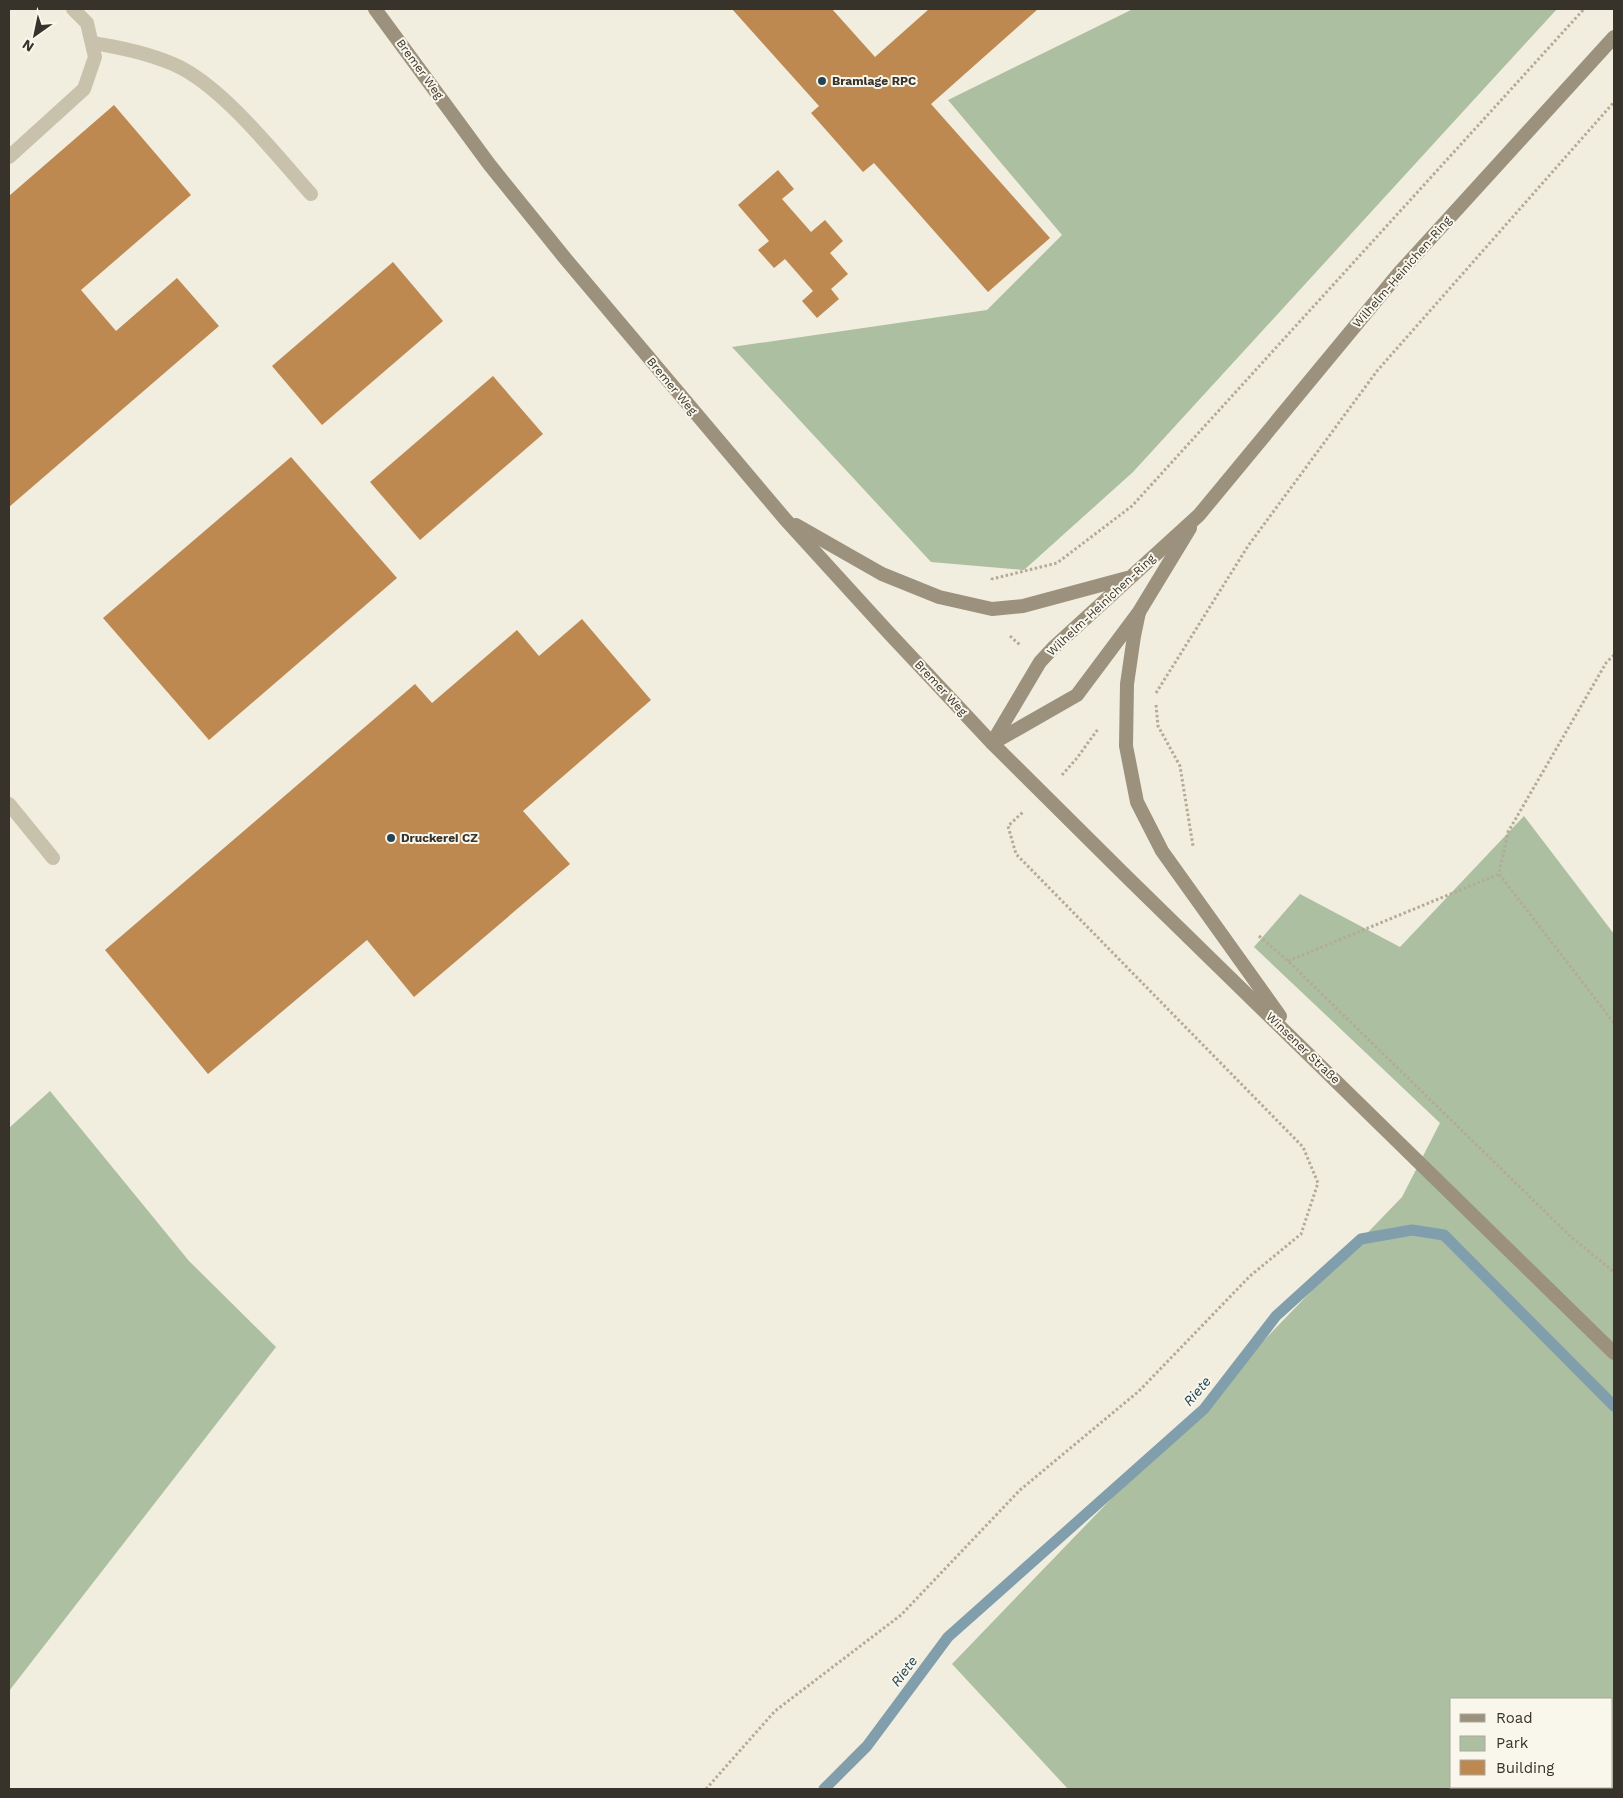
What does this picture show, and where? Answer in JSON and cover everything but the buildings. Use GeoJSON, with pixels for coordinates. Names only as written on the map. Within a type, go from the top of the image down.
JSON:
{"type":"FeatureCollection","features":[{"type":"Feature","properties":{"kind":"main road","name":"Bremer Weg"},"geometry":{"type":"LineString","coordinates":[[376,9],[489,164],[545,234],[785,519],[992,743]]}},
{"type":"Feature","properties":{"kind":"main road","name":"Wilhelm-Heinichen-Ring"},"geometry":{"type":"LineString","coordinates":[[992,743],[1040,662],[1198,515],[1399,273],[1614,37]]}},
{"type":"Feature","properties":{"kind":"main road","name":"Wilhelm-Heinichen-Ring"},"geometry":{"type":"LineString","coordinates":[[992,743],[1077,695],[1139,612],[1198,515]]}},
{"type":"Feature","properties":{"kind":"main road"},"geometry":{"type":"LineString","coordinates":[[785,519],[882,574],[939,597],[992,609],[1023,606],[1131,576]]}},
{"type":"Feature","properties":{"kind":"main road"},"geometry":{"type":"LineString","coordinates":[[1139,612],[1127,684],[1126,746],[1137,802],[1162,851],[1301,1045]]}},
{"type":"Feature","properties":{"kind":"main road","name":"Winsener Straße"},"geometry":{"type":"LineString","coordinates":[[992,743],[1614,1353]]}},
{"type":"Feature","properties":{"kind":"street"},"geometry":{"type":"LineString","coordinates":[[9,157],[84,89],[96,57],[87,23],[73,9]]}},
{"type":"Feature","properties":{"kind":"street"},"geometry":{"type":"LineString","coordinates":[[92,43],[126,49],[174,64],[202,82],[233,109],[311,194]]}},
{"type":"Feature","properties":{"kind":"street"},"geometry":{"type":"LineString","coordinates":[[9,804],[53,858]]}},
{"type":"Feature","properties":{"kind":"path"},"geometry":{"type":"LineString","coordinates":[[992,609],[992,579],[1057,563],[1132,506],[1584,9]]}},
{"type":"Feature","properties":{"kind":"path"},"geometry":{"type":"LineString","coordinates":[[1194,850],[1180,766],[1158,726],[1156,692],[1248,546],[1377,371],[1614,102]]}},
{"type":"Feature","properties":{"kind":"path"},"geometry":{"type":"LineString","coordinates":[[1614,655],[1606,664],[1508,832],[1499,874],[1614,1023]]}},
{"type":"Feature","properties":{"kind":"path"},"geometry":{"type":"LineString","coordinates":[[706,1789],[775,1711],[901,1615],[1020,1490],[1139,1391],[1250,1276],[1301,1234],[1318,1182],[1303,1147],[1016,854],[1008,826],[1043,794]]}},
{"type":"Feature","properties":{"kind":"path"},"geometry":{"type":"LineString","coordinates":[[1288,961],[1499,874]]}},
{"type":"Feature","properties":{"kind":"path"},"geometry":{"type":"LineString","coordinates":[[1252,930],[1288,961],[1571,1237],[1614,1272]]}},
{"type":"Feature","properties":{"kind":"green space"},"geometry":{"type":"Polygon","coordinates":[[[1133,9],[1557,9],[1133,472],[1024,570],[931,562],[732,347],[987,310],[1062,235],[948,100],[1133,9]]]}},
{"type":"Feature","properties":{"kind":"green space"},"geometry":{"type":"Polygon","coordinates":[[[1524,816],[1614,934],[1614,1789],[1068,1789],[952,1664],[1402,1197],[1440,1123],[1254,947],[1300,894],[1400,947],[1524,816]]]}},
{"type":"Feature","properties":{"kind":"green space"},"geometry":{"type":"Polygon","coordinates":[[[50,1091],[189,1261],[276,1347],[9,1691],[9,1128],[50,1091]]]}},
{"type":"Feature","properties":{"kind":"waterway","name":"Riete"},"geometry":{"type":"LineString","coordinates":[[824,1789],[867,1746],[948,1637],[1204,1409],[1276,1316],[1361,1239],[1412,1230],[1444,1235],[1614,1406]]}},
{"type":"Feature","properties":{"kind":"place","name":"Bramlage RPC"},"geometry":{"type":"Point","coordinates":[822,81]}},
{"type":"Feature","properties":{"kind":"place","name":"Druckerei CZ"},"geometry":{"type":"Point","coordinates":[391,838]}}]}
